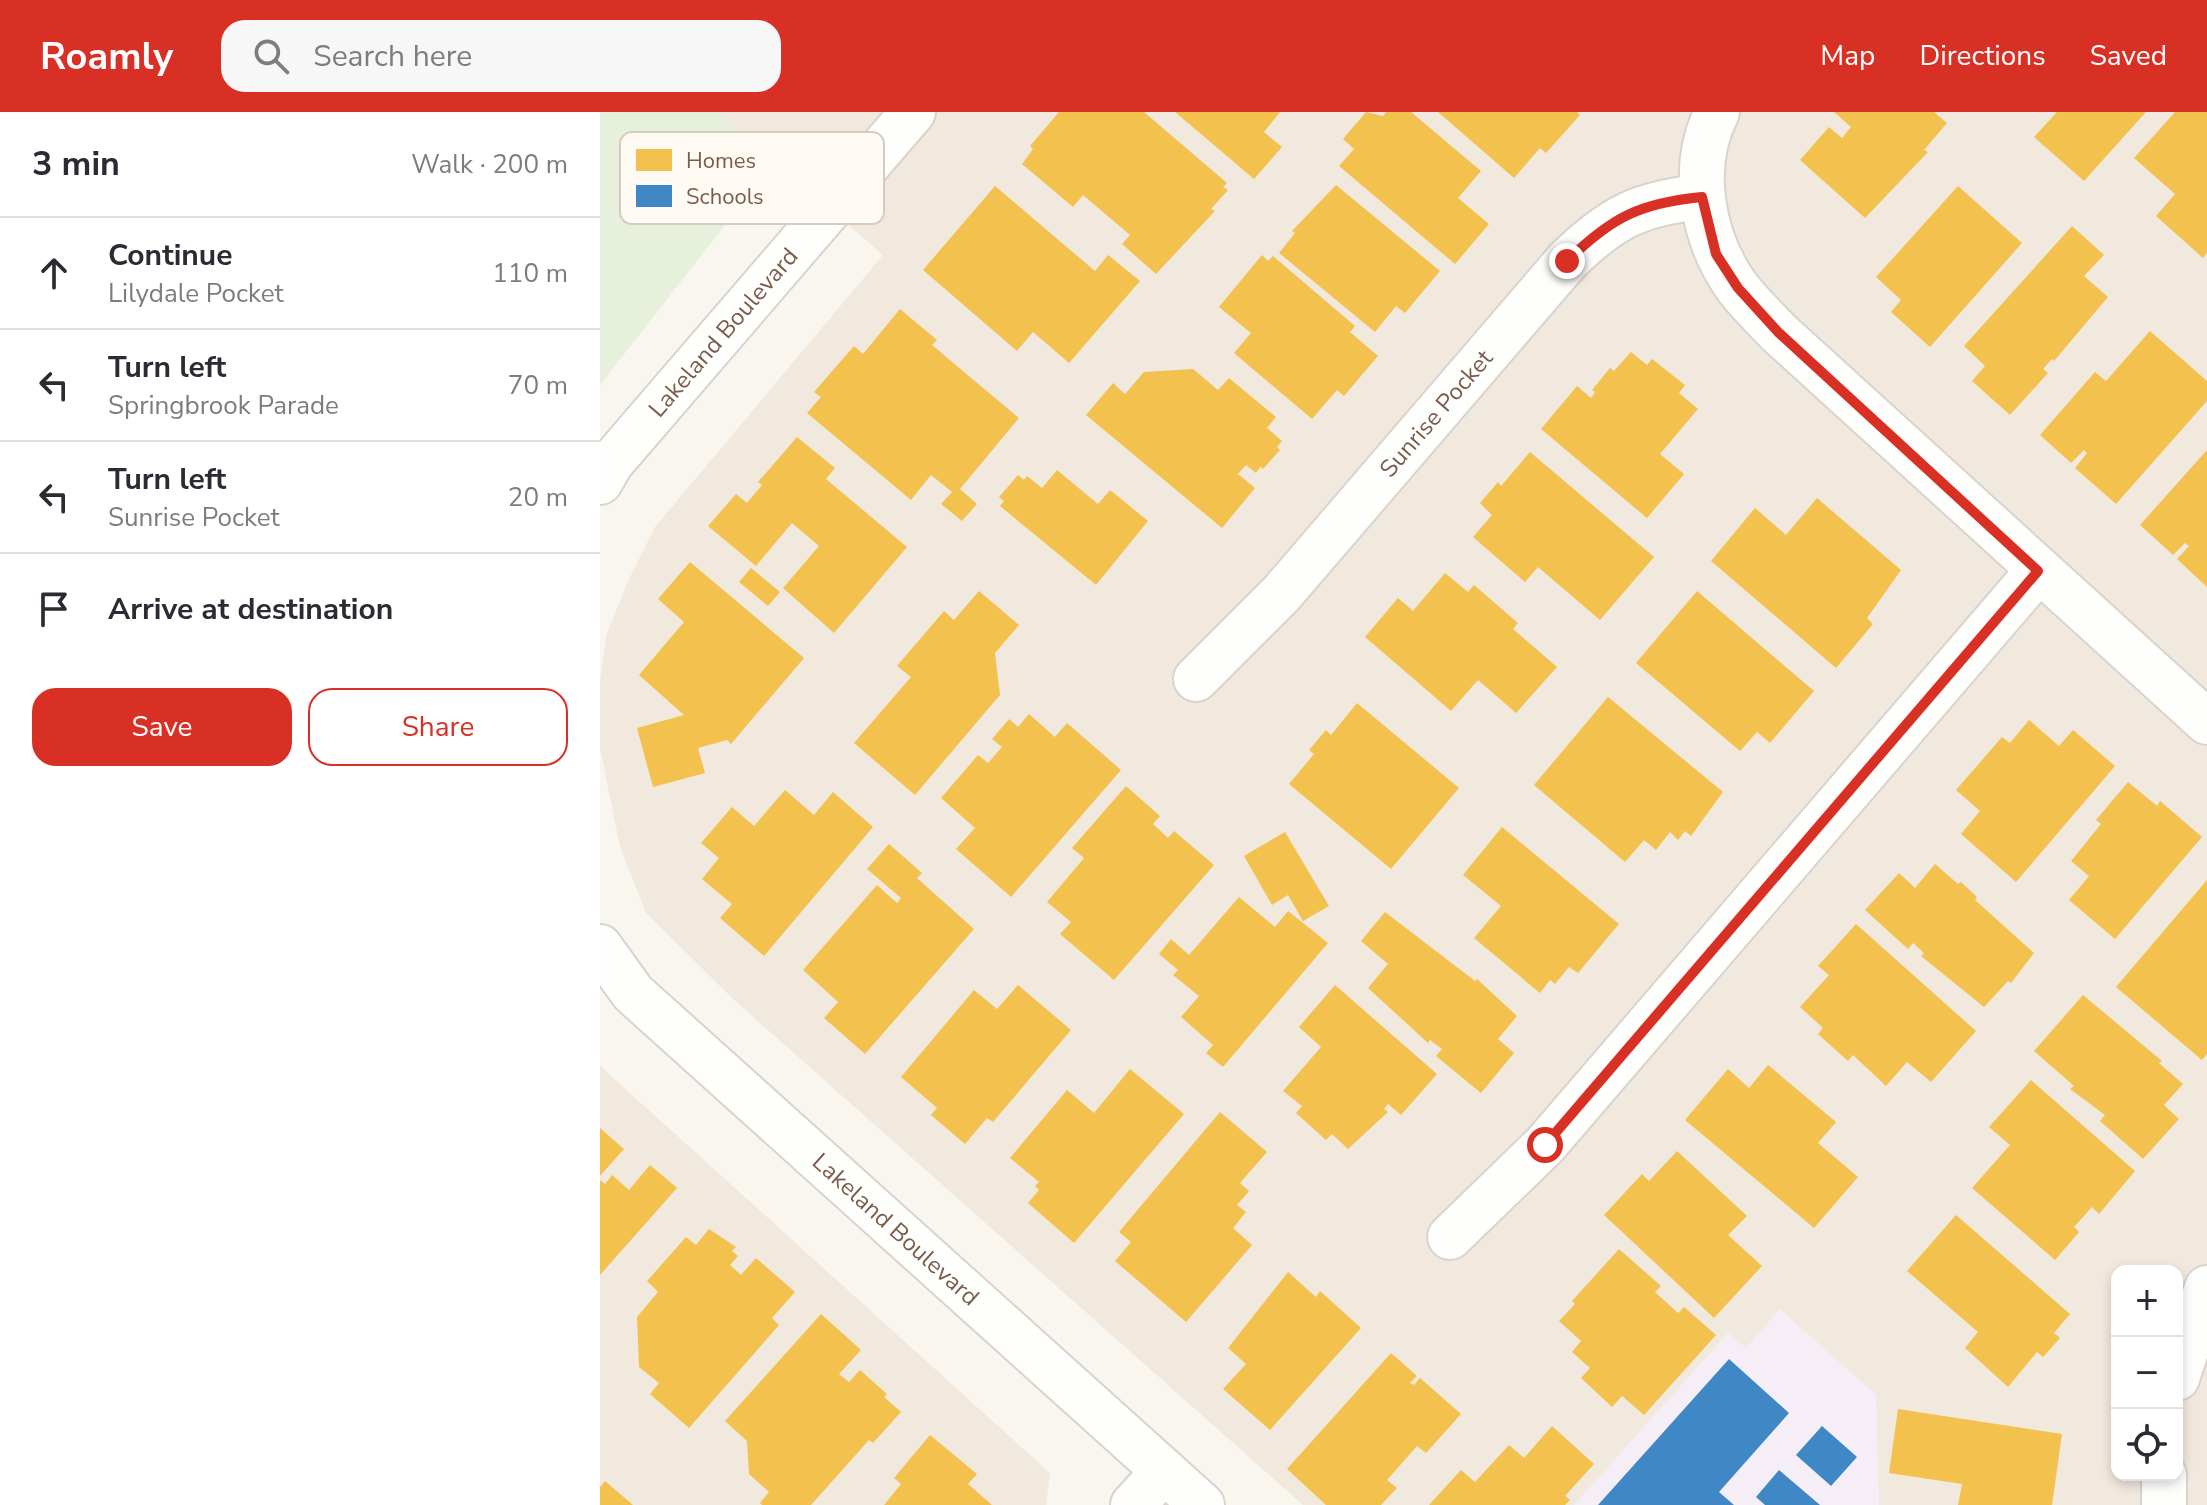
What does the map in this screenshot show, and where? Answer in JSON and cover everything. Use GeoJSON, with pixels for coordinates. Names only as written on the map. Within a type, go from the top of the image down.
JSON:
{"type":"FeatureCollection","features":[{"type":"Feature","properties":{"kind":"street","name":"Lakeland Boulevard"},"geometry":{"type":"LineString","coordinates":[[884,146],[913,112]]}},
{"type":"Feature","properties":{"kind":"street"},"geometry":{"type":"LineString","coordinates":[[1717,112],[1703,156],[1702,197],[1716,254],[1738,288],[1778,332],[2207,722]]}},
{"type":"Feature","properties":{"kind":"street","name":"Sunrise Pocket"},"geometry":{"type":"LineString","coordinates":[[1196,679],[1282,593],[1567,261],[1599,231],[1627,213],[1660,201],[1702,197]]}},
{"type":"Feature","properties":{"kind":"street","name":"Lakeland Boulevard"},"geometry":{"type":"LineString","coordinates":[[600,482],[611,463],[817,224]]}},
{"type":"Feature","properties":{"kind":"street"},"geometry":{"type":"LineString","coordinates":[[1450,1237],[1545,1145],[2038,571]]}},
{"type":"Feature","properties":{"kind":"street","name":"Lakeland Boulevard"},"geometry":{"type":"LineString","coordinates":[[600,947],[633,993],[1202,1505]]}},
{"type":"Feature","properties":{"kind":"street"},"geometry":{"type":"LineString","coordinates":[[2183,1360],[2207,1288]]}},
{"type":"Feature","properties":{"kind":"street"},"geometry":{"type":"LineString","coordinates":[[1133,1505],[1164,1471]]}},
{"type":"Feature","properties":{"kind":"street"},"geometry":{"type":"LineString","coordinates":[[2164,1481],[2164,1505]]}},
{"type":"Feature","properties":{"kind":"shaded area"},"geometry":{"type":"Polygon","coordinates":[[[718,112],[2207,112],[2207,1505],[1303,1505],[734,1000],[646,913],[620,847],[600,748],[600,681],[606,636],[628,581],[655,527],[883,255],[847,224],[884,224],[884,132],[741,132],[718,112]]]}},
{"type":"Feature","properties":{"kind":"shaded area"},"geometry":{"type":"Polygon","coordinates":[[[600,1066],[1050,1473],[1046,1505],[600,1505],[600,1066]]]}},
{"type":"Feature","properties":{"kind":"shaded area"},"geometry":{"type":"Polygon","coordinates":[[[1780,1309],[1876,1395],[1879,1505],[1574,1505],[1728,1333],[1746,1348],[1780,1309]]]}},
{"type":"Feature","properties":{"kind":"green space"},"geometry":{"type":"Polygon","coordinates":[[[600,112],[718,112],[742,132],[620,132],[620,224],[726,224],[600,385],[600,112]]]}},
{"type":"Feature","properties":{"kind":"building: Homes"},"geometry":{"type":"Polygon","coordinates":[[[1059,112],[1144,112],[1227,183],[1223,187],[1228,190],[1211,209],[1215,211],[1156,274],[1122,244],[1130,235],[1083,195],[1073,207],[1022,164],[1033,149],[1030,146],[1059,112]]]}},
{"type":"Feature","properties":{"kind":"building: Homes"},"geometry":{"type":"Polygon","coordinates":[[[1175,112],[1280,112],[1264,132],[1282,147],[1254,179],[1175,112]]]}},
{"type":"Feature","properties":{"kind":"building: Homes"},"geometry":{"type":"Polygon","coordinates":[[[1366,112],[1383,116],[1386,112],[1411,112],[1481,171],[1458,198],[1489,224],[1455,264],[1339,166],[1354,149],[1343,139],[1366,112]]]}},
{"type":"Feature","properties":{"kind":"building: Homes"},"geometry":{"type":"Polygon","coordinates":[[[1438,112],[1577,112],[1580,115],[1546,153],[1540,148],[1514,178],[1438,112]]]}},
{"type":"Feature","properties":{"kind":"building: Homes"},"geometry":{"type":"Polygon","coordinates":[[[1834,112],[1934,112],[1947,123],[1924,150],[1928,152],[1865,218],[1800,160],[1829,127],[1842,138],[1851,127],[1834,112]]]}},
{"type":"Feature","properties":{"kind":"building: Homes"},"geometry":{"type":"Polygon","coordinates":[[[2057,112],[2146,112],[2084,181],[2034,137],[2057,112]]]}},
{"type":"Feature","properties":{"kind":"building: Homes"},"geometry":{"type":"Polygon","coordinates":[[[2175,112],[2207,112],[2207,253],[2203,258],[2156,216],[2175,194],[2134,158],[2175,112]]]}},
{"type":"Feature","properties":{"kind":"building: Homes"},"geometry":{"type":"Polygon","coordinates":[[[1336,185],[1440,271],[1405,313],[1396,306],[1375,332],[1279,253],[1295,233],[1292,231],[1336,185]]]}},
{"type":"Feature","properties":{"kind":"building: Homes"},"geometry":{"type":"Polygon","coordinates":[[[995,186],[1095,271],[1108,255],[1140,281],[1069,363],[1033,332],[1017,351],[923,270],[995,186]]]}},
{"type":"Feature","properties":{"kind":"building: Homes"},"geometry":{"type":"Polygon","coordinates":[[[1958,186],[2022,243],[1930,347],[1891,312],[1901,300],[1876,277],[1958,186]]]}},
{"type":"Feature","properties":{"kind":"building: Homes"},"geometry":{"type":"Polygon","coordinates":[[[2072,226],[2104,255],[2084,276],[2108,297],[2054,361],[2052,359],[2043,369],[2048,373],[2010,415],[1972,381],[1985,366],[1964,346],[2072,226]]]}},
{"type":"Feature","properties":{"kind":"building: Homes"},"geometry":{"type":"Polygon","coordinates":[[[1262,255],[1268,261],[1273,256],[1355,326],[1350,332],[1378,356],[1344,396],[1337,390],[1312,419],[1234,353],[1251,333],[1219,307],[1262,255]]]}},
{"type":"Feature","properties":{"kind":"building: Homes"},"geometry":{"type":"Polygon","coordinates":[[[900,309],[937,340],[932,345],[1019,418],[960,489],[977,504],[962,521],[941,504],[952,492],[931,475],[911,500],[807,413],[821,397],[814,392],[854,346],[863,354],[900,309]]]}},
{"type":"Feature","properties":{"kind":"building: Homes"},"geometry":{"type":"Polygon","coordinates":[[[2150,331],[2207,381],[2207,401],[2116,504],[2075,468],[2087,453],[2084,450],[2071,463],[2040,435],[2095,372],[2106,381],[2150,331]]]}},
{"type":"Feature","properties":{"kind":"building: Homes"},"geometry":{"type":"Polygon","coordinates":[[[1631,352],[1647,365],[1652,359],[1685,385],[1679,393],[1698,409],[1660,454],[1684,474],[1647,518],[1541,429],[1577,386],[1591,398],[1595,392],[1592,390],[1610,368],[1614,371],[1631,352]]]}},
{"type":"Feature","properties":{"kind":"building: Homes"},"geometry":{"type":"Polygon","coordinates":[[[1193,369],[1218,390],[1229,378],[1276,417],[1267,428],[1282,441],[1277,447],[1280,450],[1263,469],[1260,467],[1256,473],[1246,465],[1238,474],[1255,488],[1222,528],[1086,415],[1113,383],[1125,394],[1144,372],[1193,369]]]}},
{"type":"Feature","properties":{"kind":"building: Homes"},"geometry":{"type":"Polygon","coordinates":[[[797,437],[835,468],[826,479],[907,547],[834,633],[783,588],[819,546],[792,523],[756,566],[708,526],[736,494],[747,503],[762,485],[758,482],[797,437]]]}},
{"type":"Feature","properties":{"kind":"building: Homes"},"geometry":{"type":"Polygon","coordinates":[[[2207,450],[2207,587],[2177,559],[2189,546],[2185,543],[2173,555],[2140,525],[2207,450]]]}},
{"type":"Feature","properties":{"kind":"building: Homes"},"geometry":{"type":"Polygon","coordinates":[[[1530,452],[1654,557],[1600,620],[1538,567],[1525,582],[1473,537],[1492,515],[1480,503],[1498,482],[1501,486],[1530,452]]]}},
{"type":"Feature","properties":{"kind":"building: Homes"},"geometry":{"type":"Polygon","coordinates":[[[1057,470],[1098,504],[1110,490],[1148,521],[1096,585],[1000,506],[1004,501],[999,497],[1018,475],[1024,480],[1027,476],[1042,488],[1057,470]]]}},
{"type":"Feature","properties":{"kind":"building: Homes"},"geometry":{"type":"Polygon","coordinates":[[[1817,498],[1901,570],[1867,618],[1873,624],[1836,668],[1711,561],[1755,508],[1786,535],[1817,498]]]}},
{"type":"Feature","properties":{"kind":"building: Homes"},"geometry":{"type":"Polygon","coordinates":[[[690,562],[804,658],[731,744],[727,740],[698,748],[705,773],[653,787],[637,728],[684,715],[639,675],[684,622],[658,599],[690,562]]]}},
{"type":"Feature","properties":{"kind":"building: Homes"},"geometry":{"type":"Polygon","coordinates":[[[751,568],[780,592],[768,606],[739,582],[751,568]]]}},
{"type":"Feature","properties":{"kind":"building: Homes"},"geometry":{"type":"Polygon","coordinates":[[[1445,573],[1468,592],[1474,585],[1518,623],[1513,629],[1557,667],[1516,713],[1478,680],[1451,711],[1365,637],[1398,598],[1413,611],[1445,573]]]}},
{"type":"Feature","properties":{"kind":"building: Homes"},"geometry":{"type":"Polygon","coordinates":[[[979,591],[1019,625],[995,653],[1000,695],[915,795],[854,743],[911,677],[897,666],[944,611],[954,620],[979,591]]]}},
{"type":"Feature","properties":{"kind":"building: Homes"},"geometry":{"type":"Polygon","coordinates":[[[1697,591],[1814,691],[1770,743],[1757,732],[1740,751],[1636,663],[1697,591]]]}},
{"type":"Feature","properties":{"kind":"building: Homes"},"geometry":{"type":"Polygon","coordinates":[[[1608,697],[1723,792],[1691,836],[1685,831],[1678,840],[1670,832],[1656,850],[1644,840],[1625,862],[1534,785],[1608,697]]]}},
{"type":"Feature","properties":{"kind":"building: Homes"},"geometry":{"type":"Polygon","coordinates":[[[1357,703],[1459,788],[1391,869],[1289,784],[1314,754],[1309,750],[1326,730],[1331,735],[1357,703]]]}},
{"type":"Feature","properties":{"kind":"building: Homes"},"geometry":{"type":"Polygon","coordinates":[[[1029,714],[1055,737],[1067,723],[1121,770],[1011,897],[956,849],[975,828],[941,798],[978,755],[988,763],[1002,747],[992,739],[1009,719],[1018,727],[1029,714]]]}},
{"type":"Feature","properties":{"kind":"building: Homes"},"geometry":{"type":"Polygon","coordinates":[[[2029,720],[2059,746],[2073,730],[2115,766],[2016,882],[1961,834],[1980,811],[1956,790],[2002,737],[2010,743],[2029,720]]]}},
{"type":"Feature","properties":{"kind":"building: Homes"},"geometry":{"type":"Polygon","coordinates":[[[2128,782],[2157,806],[2160,801],[2202,837],[2115,939],[2069,900],[2089,876],[2071,861],[2101,824],[2096,820],[2128,782]]]}},
{"type":"Feature","properties":{"kind":"building: Homes"},"geometry":{"type":"Polygon","coordinates":[[[1126,786],[1160,816],[1153,824],[1168,838],[1174,831],[1214,865],[1114,980],[1060,934],[1071,922],[1047,902],[1084,858],[1072,848],[1126,786]]]}},
{"type":"Feature","properties":{"kind":"building: Homes"},"geometry":{"type":"Polygon","coordinates":[[[785,790],[814,815],[833,792],[873,827],[764,956],[720,918],[732,904],[702,879],[719,858],[701,843],[732,807],[754,826],[785,790]]]}},
{"type":"Feature","properties":{"kind":"building: Homes"},"geometry":{"type":"Polygon","coordinates":[[[1502,827],[1619,924],[1578,973],[1569,967],[1555,984],[1550,980],[1540,993],[1474,938],[1501,906],[1463,875],[1502,827]]]}},
{"type":"Feature","properties":{"kind":"building: Homes"},"geometry":{"type":"Polygon","coordinates":[[[1285,832],[1329,906],[1303,921],[1288,895],[1272,905],[1244,856],[1285,832]]]}},
{"type":"Feature","properties":{"kind":"building: Homes"},"geometry":{"type":"Polygon","coordinates":[[[889,844],[922,873],[917,878],[974,929],[865,1054],[824,1018],[838,1002],[803,970],[877,885],[897,903],[901,898],[867,869],[889,844]]]}},
{"type":"Feature","properties":{"kind":"building: Homes"},"geometry":{"type":"Polygon","coordinates":[[[1935,864],[1958,884],[1961,882],[1977,897],[1975,900],[2034,953],[2011,983],[2008,981],[1984,1007],[1921,956],[1924,953],[1913,943],[1908,949],[1865,910],[1899,873],[1915,888],[1935,864]]]}},
{"type":"Feature","properties":{"kind":"building: Homes"},"geometry":{"type":"Polygon","coordinates":[[[2207,880],[2207,1054],[2202,1060],[2116,987],[2207,880]]]}},
{"type":"Feature","properties":{"kind":"building: Homes"},"geometry":{"type":"Polygon","coordinates":[[[1239,897],[1275,927],[1288,911],[1328,943],[1223,1067],[1206,1053],[1213,1045],[1181,1017],[1199,996],[1173,975],[1178,970],[1159,954],[1171,939],[1189,955],[1239,897]]]}},
{"type":"Feature","properties":{"kind":"building: Homes"},"geometry":{"type":"Polygon","coordinates":[[[1385,912],[1475,981],[1477,979],[1517,1016],[1498,1039],[1514,1053],[1481,1093],[1436,1056],[1442,1049],[1430,1040],[1428,1043],[1368,988],[1388,964],[1361,941],[1385,912]]]}},
{"type":"Feature","properties":{"kind":"building: Homes"},"geometry":{"type":"Polygon","coordinates":[[[1856,924],[1976,1031],[1931,1082],[1907,1062],[1886,1086],[1853,1055],[1848,1061],[1818,1034],[1823,1028],[1800,1007],[1829,975],[1818,966],[1856,924]]]}},
{"type":"Feature","properties":{"kind":"building: Homes"},"geometry":{"type":"Polygon","coordinates":[[[1018,985],[1071,1030],[993,1122],[987,1118],[965,1144],[931,1115],[937,1108],[901,1077],[974,990],[997,1009],[1018,985]]]}},
{"type":"Feature","properties":{"kind":"building: Homes"},"geometry":{"type":"Polygon","coordinates":[[[1335,985],[1437,1074],[1401,1115],[1388,1104],[1384,1109],[1388,1112],[1348,1149],[1332,1134],[1326,1140],[1296,1113],[1302,1106],[1283,1091],[1321,1047],[1299,1027],[1335,985]]]}},
{"type":"Feature","properties":{"kind":"building: Homes"},"geometry":{"type":"Polygon","coordinates":[[[2083,995],[2162,1061],[2159,1063],[2183,1084],[2164,1105],[2179,1119],[2143,1159],[2100,1121],[2105,1115],[2070,1089],[2074,1086],[2034,1051],[2083,995]]]}},
{"type":"Feature","properties":{"kind":"building: Homes"},"geometry":{"type":"Polygon","coordinates":[[[1768,1065],[1836,1122],[1818,1143],[1858,1177],[1814,1228],[1685,1120],[1728,1069],[1749,1088],[1768,1065]]]}},
{"type":"Feature","properties":{"kind":"building: Homes"},"geometry":{"type":"Polygon","coordinates":[[[1130,1069],[1184,1114],[1074,1243],[1028,1203],[1039,1190],[1035,1186],[1039,1182],[1010,1158],[1067,1090],[1094,1113],[1130,1069]]]}},
{"type":"Feature","properties":{"kind":"building: Homes"},"geometry":{"type":"Polygon","coordinates":[[[2031,1080],[2135,1171],[2099,1214],[2092,1207],[2074,1227],[2079,1232],[2055,1260],[1972,1188],[2010,1145],[1989,1127],[2031,1080]]]}},
{"type":"Feature","properties":{"kind":"building: Homes"},"geometry":{"type":"Polygon","coordinates":[[[1220,1112],[1267,1152],[1240,1183],[1249,1191],[1237,1205],[1246,1212],[1233,1228],[1252,1245],[1186,1322],[1115,1261],[1131,1242],[1119,1232],[1220,1112]]]}},
{"type":"Feature","properties":{"kind":"building: Homes"},"geometry":{"type":"Polygon","coordinates":[[[600,1128],[624,1149],[600,1176],[600,1128]]]}},
{"type":"Feature","properties":{"kind":"building: Homes"},"geometry":{"type":"Polygon","coordinates":[[[1677,1151],[1747,1216],[1728,1235],[1762,1266],[1714,1318],[1604,1215],[1642,1174],[1649,1181],[1677,1151]]]}},
{"type":"Feature","properties":{"kind":"building: Homes"},"geometry":{"type":"Polygon","coordinates":[[[650,1165],[677,1188],[600,1275],[600,1180],[605,1184],[612,1175],[629,1190],[650,1165]]]}},
{"type":"Feature","properties":{"kind":"building: Homes"},"geometry":{"type":"Polygon","coordinates":[[[1956,1215],[2070,1314],[2054,1333],[2060,1338],[2043,1357],[2037,1352],[2008,1387],[1965,1348],[1978,1332],[1907,1271],[1956,1215]]]}},
{"type":"Feature","properties":{"kind":"building: Homes"},"geometry":{"type":"Polygon","coordinates":[[[709,1229],[736,1247],[732,1251],[738,1256],[730,1265],[741,1275],[756,1258],[795,1292],[772,1318],[779,1325],[689,1428],[650,1394],[659,1383],[639,1367],[637,1317],[658,1292],[647,1281],[686,1237],[696,1245],[709,1229]]]}},
{"type":"Feature","properties":{"kind":"building: Homes"},"geometry":{"type":"Polygon","coordinates":[[[1619,1249],[1661,1286],[1655,1292],[1678,1313],[1684,1307],[1716,1335],[1644,1415],[1622,1396],[1612,1407],[1581,1378],[1590,1368],[1572,1352],[1581,1341],[1559,1321],[1575,1304],[1572,1301],[1619,1249]]]}},
{"type":"Feature","properties":{"kind":"building: Homes"},"geometry":{"type":"Polygon","coordinates":[[[1288,1272],[1316,1297],[1320,1291],[1361,1328],[1270,1430],[1223,1389],[1246,1364],[1228,1348],[1288,1272]]]}},
{"type":"Feature","properties":{"kind":"building: Homes"},"geometry":{"type":"Polygon","coordinates":[[[821,1314],[861,1350],[839,1374],[849,1382],[860,1370],[887,1394],[884,1397],[901,1412],[873,1443],[869,1440],[811,1505],[762,1505],[760,1503],[769,1492],[749,1474],[747,1441],[725,1421],[821,1314]]]}},
{"type":"Feature","properties":{"kind":"building: Homes"},"geometry":{"type":"Polygon","coordinates":[[[1391,1353],[1417,1376],[1410,1383],[1414,1385],[1420,1378],[1461,1414],[1426,1453],[1417,1446],[1387,1480],[1397,1488],[1381,1505],[1326,1505],[1287,1469],[1391,1353]]]}},
{"type":"Feature","properties":{"kind":"building: Homes"},"geometry":{"type":"Polygon","coordinates":[[[1898,1409],[2062,1434],[2052,1505],[1958,1505],[1962,1484],[1889,1473],[1898,1409]]]}},
{"type":"Feature","properties":{"kind":"building: Homes"},"geometry":{"type":"Polygon","coordinates":[[[1552,1426],[1594,1464],[1565,1496],[1570,1500],[1565,1505],[1429,1505],[1461,1470],[1475,1482],[1509,1445],[1524,1458],[1552,1426]]]}},
{"type":"Feature","properties":{"kind":"building: Homes"},"geometry":{"type":"Polygon","coordinates":[[[930,1435],[977,1474],[968,1484],[992,1505],[884,1505],[901,1484],[894,1478],[930,1435]]]}},
{"type":"Feature","properties":{"kind":"building: Homes"},"geometry":{"type":"Polygon","coordinates":[[[605,1481],[633,1505],[600,1505],[600,1487],[605,1481]]]}},
{"type":"Feature","properties":{"kind":"building: Schools"},"geometry":{"type":"Polygon","coordinates":[[[1729,1359],[1789,1413],[1719,1492],[1734,1505],[1598,1505],[1729,1359]]]}},
{"type":"Feature","properties":{"kind":"building: Schools"},"geometry":{"type":"Polygon","coordinates":[[[1822,1426],[1857,1457],[1831,1486],[1796,1455],[1822,1426]]]}},
{"type":"Feature","properties":{"kind":"building: Schools"},"geometry":{"type":"Polygon","coordinates":[[[1779,1470],[1820,1505],[1765,1505],[1756,1497],[1779,1470]]]}},
{"type":"Feature","properties":{"kind":"route"},"geometry":{"type":"LineString","coordinates":[[1545,1145],[2038,571],[1778,332],[1738,288],[1716,254],[1702,197],[1660,201],[1627,213],[1599,231],[1567,261]]}}]}
